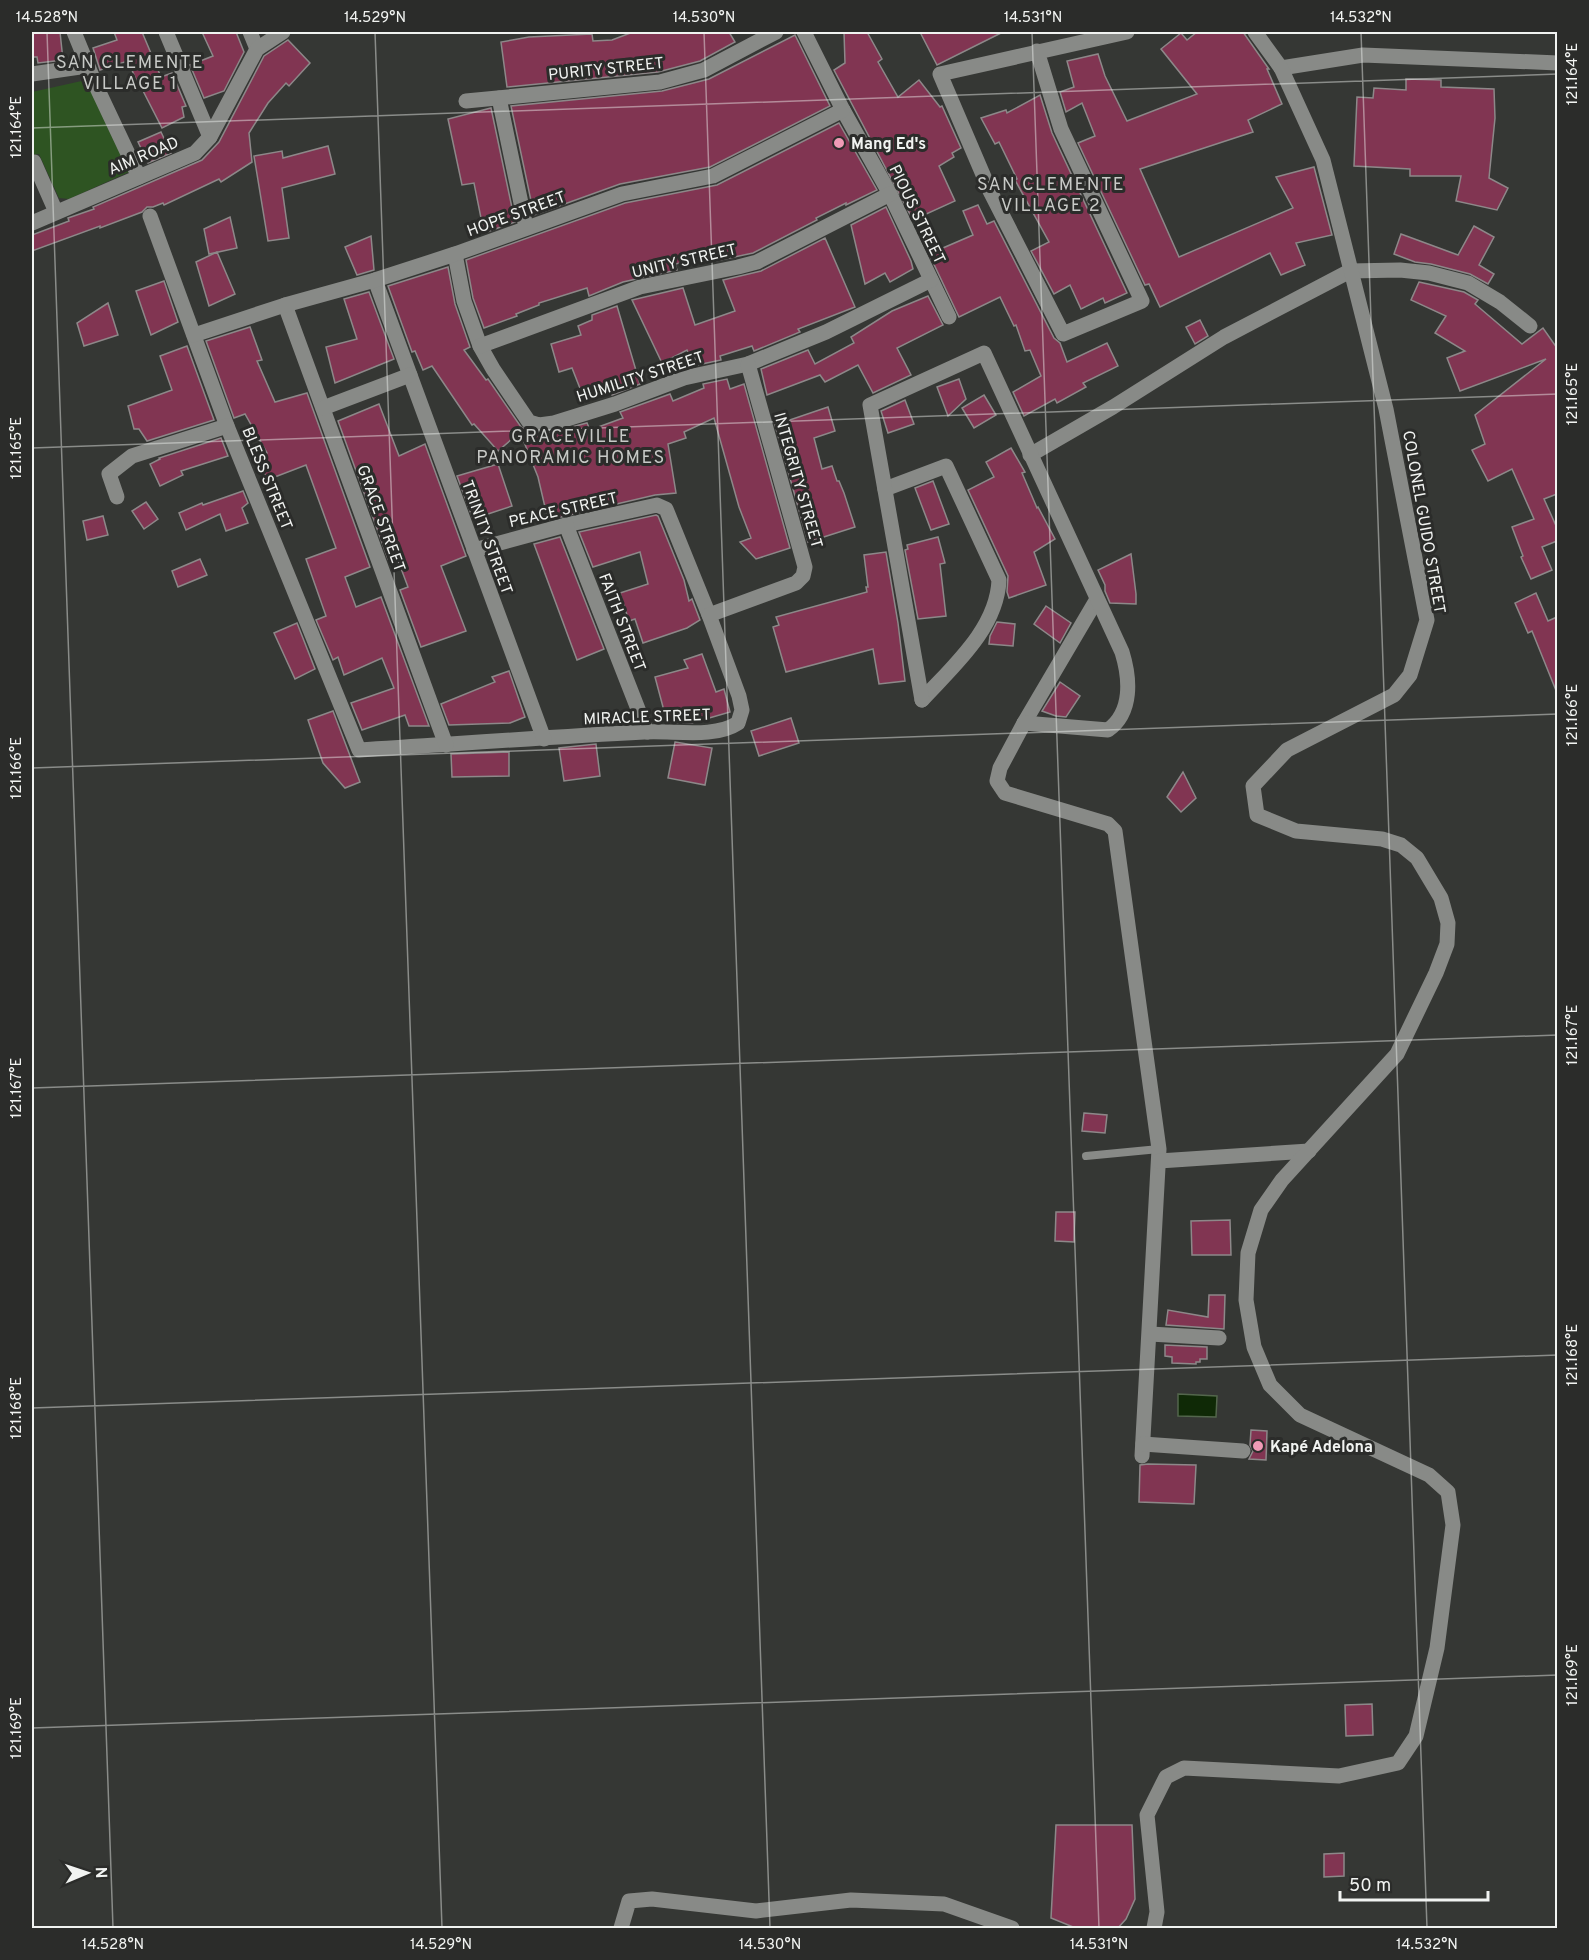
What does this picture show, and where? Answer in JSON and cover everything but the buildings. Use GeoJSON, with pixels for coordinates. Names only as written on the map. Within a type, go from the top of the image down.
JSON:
{"type":"FeatureCollection","features":[{"type":"Feature","properties":{"kind":"street"},"geometry":{"type":"LineString","coordinates":[[74,32],[87,66],[138,177]]}},
{"type":"Feature","properties":{"kind":"street"},"geometry":{"type":"LineString","coordinates":[[166,32],[210,137]]}},
{"type":"Feature","properties":{"kind":"street"},"geometry":{"type":"LineString","coordinates":[[250,32],[257,49]]}},
{"type":"Feature","properties":{"kind":"street","name":"AIM ROAD"},"geometry":{"type":"LineString","coordinates":[[32,223],[195,153],[210,137],[257,49],[283,32]]}},
{"type":"Feature","properties":{"kind":"street","name":"PURITY STREET"},"geometry":{"type":"LineString","coordinates":[[466,101],[660,82],[704,69],[776,32]]}},
{"type":"Feature","properties":{"kind":"street","name":"PIOUS STREET"},"geometry":{"type":"LineString","coordinates":[[804,32],[843,110],[890,194],[950,317]]}},
{"type":"Feature","properties":{"kind":"street"},"geometry":{"type":"LineString","coordinates":[[1037,51],[1061,129],[1142,301],[1063,334],[990,191],[940,74],[1037,51],[1127,32]]}},
{"type":"Feature","properties":{"kind":"street","name":"COLONEL GUIDO STREET"},"geometry":{"type":"LineString","coordinates":[[1154,1929],[1157,1912],[1147,1815],[1166,1778],[1184,1768],[1339,1776],[1398,1763],[1416,1736],[1437,1648],[1453,1525],[1448,1492],[1429,1475],[1300,1415],[1270,1385],[1254,1347],[1246,1300],[1248,1253],[1261,1210],[1282,1180],[1397,1054],[1436,973],[1446,944],[1448,922],[1441,898],[1417,858],[1401,845],[1382,839],[1296,831],[1257,815],[1253,786],[1287,750],[1394,695],[1410,675],[1427,620],[1386,409],[1323,160],[1281,68],[1255,32]]}},
{"type":"Feature","properties":{"kind":"street"},"geometry":{"type":"LineString","coordinates":[[1281,68],[1363,55],[1557,63]]}},
{"type":"Feature","properties":{"kind":"street"},"geometry":{"type":"LineString","coordinates":[[32,74],[87,66]]}},
{"type":"Feature","properties":{"kind":"street"},"geometry":{"type":"LineString","coordinates":[[499,98],[526,227]]}},
{"type":"Feature","properties":{"kind":"street","name":"HOPE STREET"},"geometry":{"type":"LineString","coordinates":[[194,335],[455,254],[622,194],[713,176],[843,110]]}},
{"type":"Feature","properties":{"kind":"street"},"geometry":{"type":"LineString","coordinates":[[32,162],[34,162],[56,212]]}},
{"type":"Feature","properties":{"kind":"street","name":"UNITY STREET"},"geometry":{"type":"LineString","coordinates":[[480,346],[640,288],[757,262],[890,194]]}},
{"type":"Feature","properties":{"kind":"street","name":"BLESS STREET"},"geometry":{"type":"LineString","coordinates":[[150,216],[227,426],[359,750]]}},
{"type":"Feature","properties":{"kind":"street","name":"HUMILITY STREET"},"geometry":{"type":"LineString","coordinates":[[455,254],[464,301],[480,346],[529,422],[539,425],[554,423],[615,404],[684,378],[748,364],[826,332],[931,280]]}},
{"type":"Feature","properties":{"kind":"street"},"geometry":{"type":"LineString","coordinates":[[1030,455],[1113,407],[1224,337],[1350,271],[1400,270],[1429,273],[1468,283],[1500,302],[1530,326]]}},
{"type":"Feature","properties":{"kind":"street","name":"TRINITY STREET"},"geometry":{"type":"LineString","coordinates":[[375,280],[544,739]]}},
{"type":"Feature","properties":{"kind":"street","name":"GRACE STREET"},"geometry":{"type":"LineString","coordinates":[[285,305],[446,745]]}},
{"type":"Feature","properties":{"kind":"street"},"geometry":{"type":"LineString","coordinates":[[885,489],[946,466],[999,580],[999,593],[989,619],[969,647],[922,700],[870,405],[984,353],[1122,652],[1128,670],[1128,689],[1119,722],[1108,729],[1024,723]]}},
{"type":"Feature","properties":{"kind":"street","name":"INTEGRITY STREET"},"geometry":{"type":"LineString","coordinates":[[710,615],[796,583],[803,576],[805,567],[748,364]]}},
{"type":"Feature","properties":{"kind":"street"},"geometry":{"type":"LineString","coordinates":[[323,408],[410,375]]}},
{"type":"Feature","properties":{"kind":"street"},"geometry":{"type":"LineString","coordinates":[[117,498],[109,474],[132,456],[227,426]]}},
{"type":"Feature","properties":{"kind":"street","name":"PEACE STREET"},"geometry":{"type":"LineString","coordinates":[[474,550],[566,525],[657,505],[662,507]]}},
{"type":"Feature","properties":{"kind":"street","name":"MIRACLE STREET"},"geometry":{"type":"LineString","coordinates":[[359,750],[646,732],[716,731],[728,729],[738,723],[742,710],[739,696],[710,615],[666,509],[662,507]]}},
{"type":"Feature","properties":{"kind":"street","name":"FAITH STREET"},"geometry":{"type":"LineString","coordinates":[[566,525],[646,732]]}},
{"type":"Feature","properties":{"kind":"street"},"geometry":{"type":"LineString","coordinates":[[1097,599],[1024,723],[1000,768],[997,781],[1005,793],[1108,824],[1115,831],[1159,1155],[1143,1450],[1243,1451]]}},
{"type":"Feature","properties":{"kind":"street"},"geometry":{"type":"LineString","coordinates":[[1159,1155],[1308,1151]]}},
{"type":"Feature","properties":{"kind":"street"},"geometry":{"type":"LineString","coordinates":[[1150,1334],[1219,1338]]}},
{"type":"Feature","properties":{"kind":"street"},"geometry":{"type":"LineString","coordinates":[[621,1929],[629,1901],[652,1899],[756,1911],[851,1900],[944,1904],[1012,1929]]}},
{"type":"Feature","properties":{"kind":"lane"},"geometry":{"type":"LineString","coordinates":[[1086,1156],[1159,1155]]}},
{"type":"Feature","properties":{"kind":"shaded area"},"geometry":{"type":"Polygon","coordinates":[[[86,80],[131,171],[69,199],[59,198],[39,154],[32,155],[32,92],[86,80]]]}},
{"type":"Feature","properties":{"kind":"shaded area"},"geometry":{"type":"Polygon","coordinates":[[[1178,1394],[1217,1396],[1216,1417],[1178,1416],[1178,1394]]]}},
{"type":"Feature","properties":{"kind":"place","name":"Mang Ed's"},"geometry":{"type":"Point","coordinates":[839,143]}},
{"type":"Feature","properties":{"kind":"place","name":"Kapé Adelona"},"geometry":{"type":"Point","coordinates":[1258,1446]}},
{"type":"Feature","properties":{"kind":"district","name":"SAN CLEMENTE VILLAGE 1"},"geometry":{"type":"Point","coordinates":[130,72]}},
{"type":"Feature","properties":{"kind":"district","name":"SAN CLEMENTE VILLAGE 2"},"geometry":{"type":"Point","coordinates":[1051,194]}},
{"type":"Feature","properties":{"kind":"district","name":"GRACEVILLE PANORAMIC HOMES"},"geometry":{"type":"Point","coordinates":[571,446]}}]}
